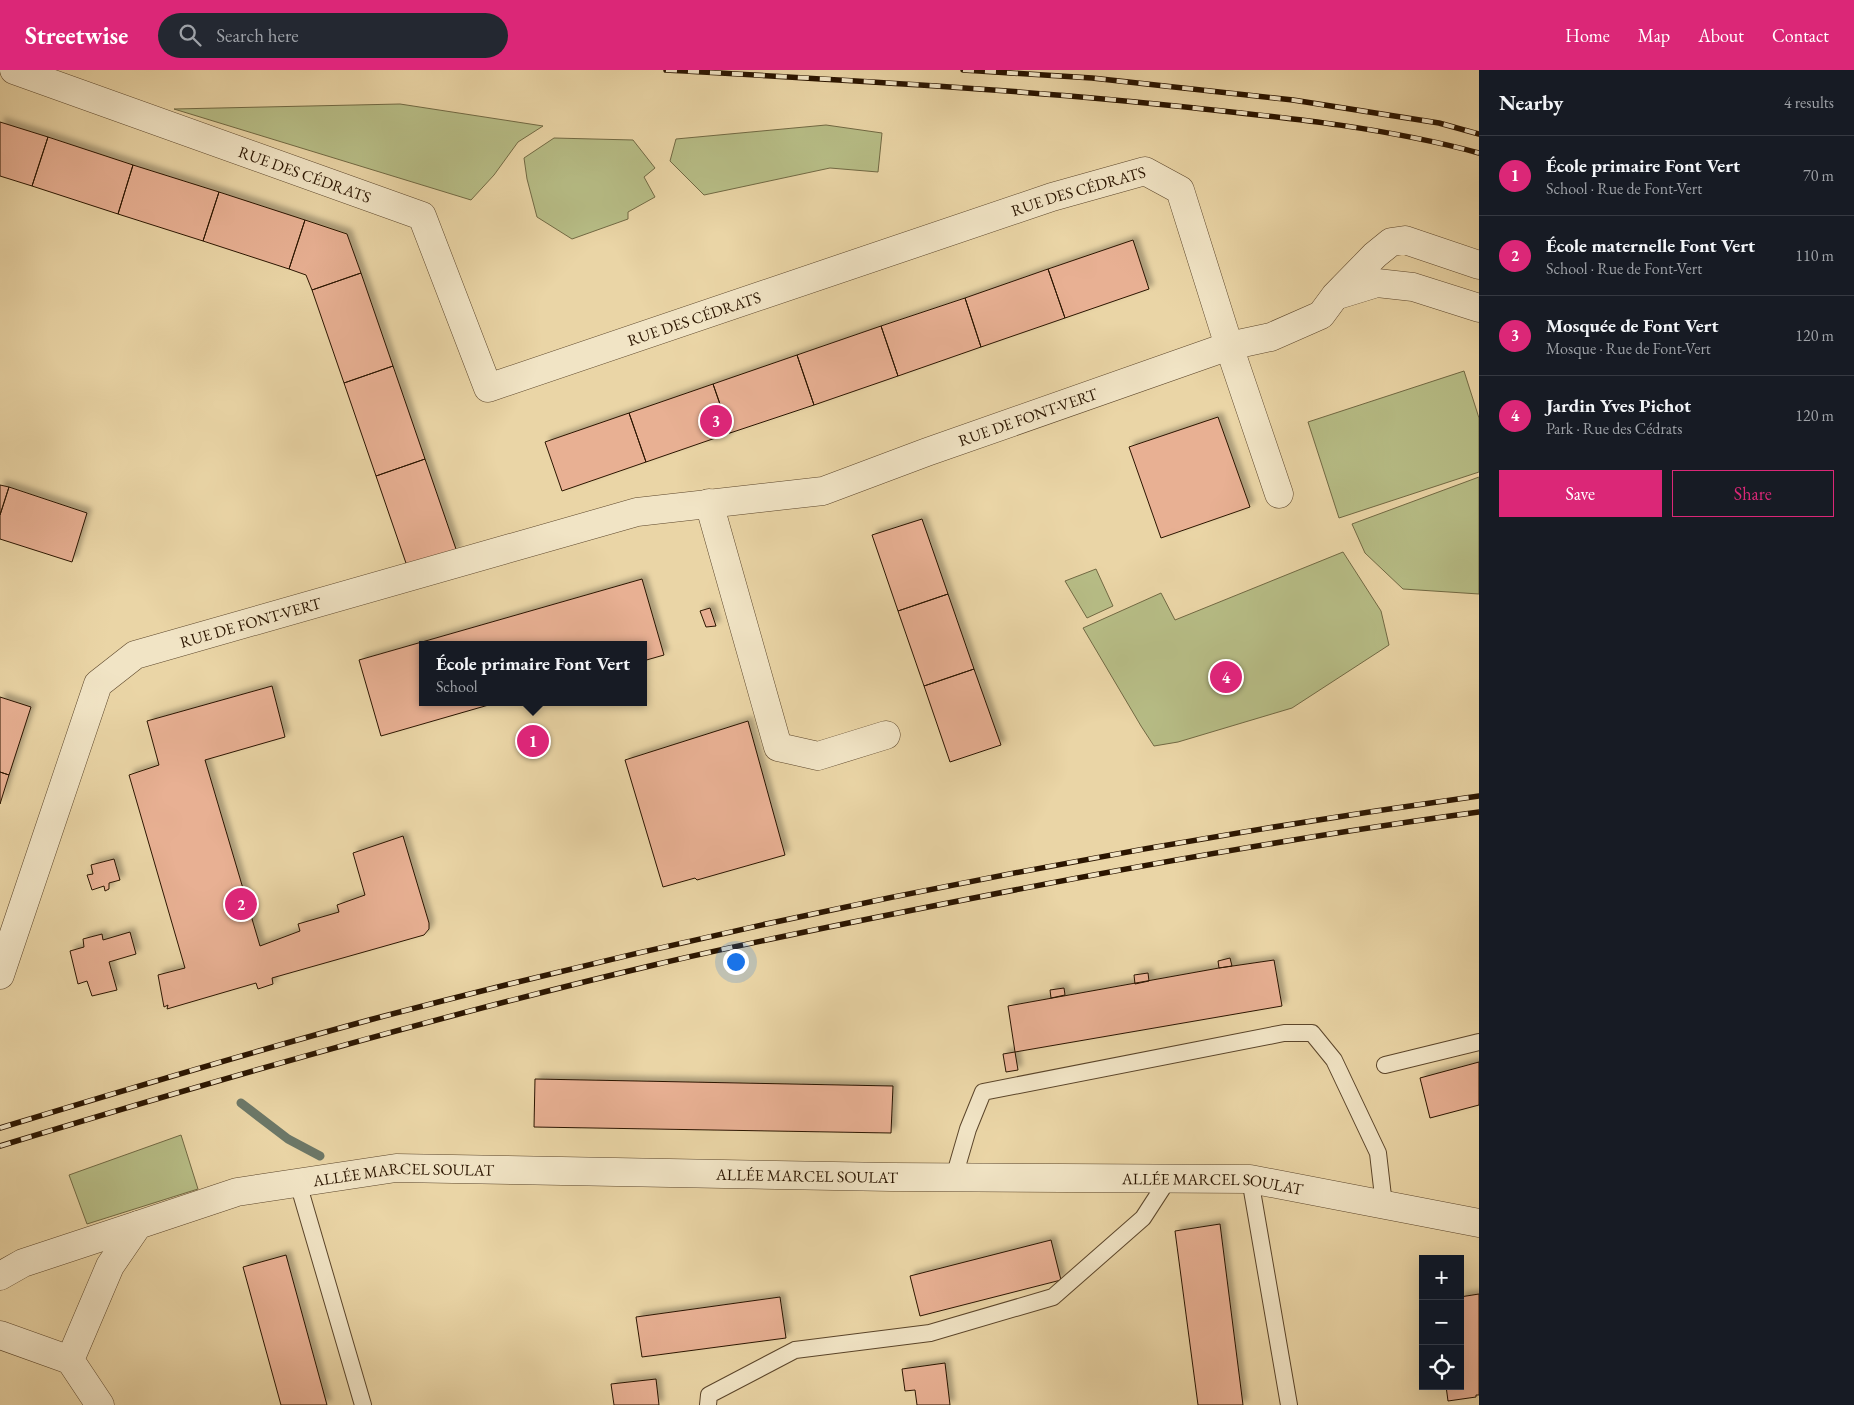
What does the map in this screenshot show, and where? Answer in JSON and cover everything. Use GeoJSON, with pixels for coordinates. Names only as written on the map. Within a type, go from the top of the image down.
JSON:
{"type":"FeatureCollection","features":[{"type":"Feature","properties":{"kind":"street","name":"RUE DES CÉDRATS"},"geometry":{"type":"LineString","coordinates":[[14,70],[422,216],[488,388],[1052,197],[1145,172],[1180,190],[1229,346],[1279,494]]}},
{"type":"Feature","properties":{"kind":"street","name":"RUE DE FONT-VERT"},"geometry":{"type":"LineString","coordinates":[[0,975],[98,684],[136,654],[637,512],[823,490],[1229,346],[1271,336],[1321,315],[1335,296],[1375,255],[1391,242],[1405,240],[1479,265]]}},
{"type":"Feature","properties":{"kind":"street"},"geometry":{"type":"LineString","coordinates":[[1335,296],[1378,283],[1413,287],[1479,308]]}},
{"type":"Feature","properties":{"kind":"street"},"geometry":{"type":"LineString","coordinates":[[709,504],[778,747],[818,756],[886,735]]}},
{"type":"Feature","properties":{"kind":"street","name":"ALLÉE MARCEL SOULAT"},"geometry":{"type":"LineString","coordinates":[[0,1276],[23,1263],[237,1192],[396,1168],[954,1177],[1250,1179],[1479,1223]]}},
{"type":"Feature","properties":{"kind":"street"},"geometry":{"type":"LineString","coordinates":[[70,1360],[110,1266],[138,1225]]}},
{"type":"Feature","properties":{"kind":"street"},"geometry":{"type":"LineString","coordinates":[[0,1335],[70,1360],[100,1405]]}},
{"type":"Feature","properties":{"kind":"lane"},"geometry":{"type":"LineString","coordinates":[[954,1177],[968,1129],[983,1092],[1284,1033],[1312,1033],[1334,1060],[1378,1154],[1384,1204]]}},
{"type":"Feature","properties":{"kind":"lane"},"geometry":{"type":"LineString","coordinates":[[1385,1065],[1479,1042]]}},
{"type":"Feature","properties":{"kind":"lane"},"geometry":{"type":"LineString","coordinates":[[708,1405],[709,1395],[795,1350],[930,1333],[1053,1297],[1143,1218],[1169,1178]]}},
{"type":"Feature","properties":{"kind":"lane"},"geometry":{"type":"LineString","coordinates":[[1250,1179],[1289,1405]]}},
{"type":"Feature","properties":{"kind":"lane"},"geometry":{"type":"LineString","coordinates":[[298,1183],[363,1405]]}},
{"type":"Feature","properties":{"kind":"green space"},"geometry":{"type":"Polygon","coordinates":[[[400,104],[543,126],[518,142],[494,175],[471,200],[174,109],[400,104]]]}},
{"type":"Feature","properties":{"kind":"green space"},"geometry":{"type":"Polygon","coordinates":[[[826,125],[882,133],[878,172],[830,168],[704,195],[670,161],[676,139],[826,125]]]}},
{"type":"Feature","properties":{"kind":"green space"},"geometry":{"type":"Polygon","coordinates":[[[554,138],[633,140],[655,168],[644,177],[655,197],[628,212],[628,219],[572,239],[537,217],[527,179],[524,158],[554,138]]]}},
{"type":"Feature","properties":{"kind":"green space"},"geometry":{"type":"Polygon","coordinates":[[[1464,371],[1479,418],[1479,472],[1339,518],[1308,422],[1464,371]]]}},
{"type":"Feature","properties":{"kind":"green space"},"geometry":{"type":"Polygon","coordinates":[[[1479,477],[1479,594],[1403,589],[1365,553],[1352,524],[1479,477]]]}},
{"type":"Feature","properties":{"kind":"green space"},"geometry":{"type":"Polygon","coordinates":[[[1343,552],[1381,611],[1389,645],[1292,708],[1178,742],[1154,746],[1083,628],[1161,593],[1175,620],[1343,552]]]}},
{"type":"Feature","properties":{"kind":"green space"},"geometry":{"type":"Polygon","coordinates":[[[1096,569],[1113,606],[1087,618],[1065,581],[1096,569]]]}},
{"type":"Feature","properties":{"kind":"green space"},"geometry":{"type":"Polygon","coordinates":[[[181,1135],[198,1189],[87,1224],[69,1175],[181,1135]]]}},
{"type":"Feature","properties":{"kind":"building"},"geometry":{"type":"Polygon","coordinates":[[[0,122],[48,137],[32,186],[0,176],[0,122]]]}},
{"type":"Feature","properties":{"kind":"building"},"geometry":{"type":"Polygon","coordinates":[[[48,137],[133,165],[118,214],[32,186],[48,137]]]}},
{"type":"Feature","properties":{"kind":"building"},"geometry":{"type":"Polygon","coordinates":[[[133,165],[219,192],[203,241],[118,214],[133,165]]]}},
{"type":"Feature","properties":{"kind":"building"},"geometry":{"type":"Polygon","coordinates":[[[219,192],[305,220],[289,269],[203,241],[219,192]]]}},
{"type":"Feature","properties":{"kind":"building"},"geometry":{"type":"Polygon","coordinates":[[[305,220],[347,234],[361,273],[312,290],[306,275],[289,269],[305,220]]]}},
{"type":"Feature","properties":{"kind":"building"},"geometry":{"type":"Polygon","coordinates":[[[1133,240],[1149,289],[1065,318],[1048,269],[1133,240]]]}},
{"type":"Feature","properties":{"kind":"building"},"geometry":{"type":"Polygon","coordinates":[[[1048,269],[1065,318],[981,347],[965,298],[1048,269]]]}},
{"type":"Feature","properties":{"kind":"building"},"geometry":{"type":"Polygon","coordinates":[[[361,273],[393,366],[344,383],[312,290],[361,273]]]}},
{"type":"Feature","properties":{"kind":"building"},"geometry":{"type":"Polygon","coordinates":[[[965,298],[981,347],[898,376],[881,326],[965,298]]]}},
{"type":"Feature","properties":{"kind":"building"},"geometry":{"type":"Polygon","coordinates":[[[881,326],[898,376],[814,405],[797,355],[881,326]]]}},
{"type":"Feature","properties":{"kind":"building"},"geometry":{"type":"Polygon","coordinates":[[[797,355],[814,405],[730,433],[713,384],[797,355]]]}},
{"type":"Feature","properties":{"kind":"building"},"geometry":{"type":"Polygon","coordinates":[[[393,366],[425,459],[376,476],[344,383],[393,366]]]}},
{"type":"Feature","properties":{"kind":"building"},"geometry":{"type":"Polygon","coordinates":[[[713,384],[730,433],[646,462],[629,413],[713,384]]]}},
{"type":"Feature","properties":{"kind":"building"},"geometry":{"type":"Polygon","coordinates":[[[629,413],[646,462],[562,491],[545,442],[629,413]]]}},
{"type":"Feature","properties":{"kind":"building"},"geometry":{"type":"Polygon","coordinates":[[[1218,417],[1250,507],[1161,538],[1129,447],[1218,417]]]}},
{"type":"Feature","properties":{"kind":"building"},"geometry":{"type":"Polygon","coordinates":[[[425,459],[457,552],[408,569],[376,476],[425,459]]]}},
{"type":"Feature","properties":{"kind":"building"},"geometry":{"type":"Polygon","coordinates":[[[0,485],[9,487],[0,515],[0,485]]]}},
{"type":"Feature","properties":{"kind":"building"},"geometry":{"type":"Polygon","coordinates":[[[9,487],[87,513],[72,562],[0,539],[0,515],[9,487]]]}},
{"type":"Feature","properties":{"kind":"building"},"geometry":{"type":"Polygon","coordinates":[[[922,519],[948,594],[898,611],[872,535],[922,519]]]}},
{"type":"Feature","properties":{"kind":"building"},"geometry":{"type":"Polygon","coordinates":[[[642,579],[664,655],[647,660],[647,641],[425,641],[642,579]]]}},
{"type":"Feature","properties":{"kind":"building"},"geometry":{"type":"Polygon","coordinates":[[[948,594],[974,669],[924,686],[898,611],[948,594]]]}},
{"type":"Feature","properties":{"kind":"building"},"geometry":{"type":"Polygon","coordinates":[[[710,608],[716,626],[706,627],[700,611],[710,608]]]}},
{"type":"Feature","properties":{"kind":"building"},"geometry":{"type":"Polygon","coordinates":[[[419,643],[419,706],[485,706],[381,736],[359,660],[419,643]]]}},
{"type":"Feature","properties":{"kind":"building"},"geometry":{"type":"Polygon","coordinates":[[[974,669],[1001,745],[950,762],[924,686],[974,669]]]}},
{"type":"Feature","properties":{"kind":"building"},"geometry":{"type":"Polygon","coordinates":[[[272,686],[285,737],[205,760],[260,946],[300,931],[298,924],[339,912],[337,905],[365,895],[353,853],[403,836],[429,923],[429,929],[424,935],[272,978],[273,984],[258,989],[256,983],[167,1009],[168,1005],[164,1007],[158,975],[185,968],[129,775],[159,765],[147,721],[272,686]]]}},
{"type":"Feature","properties":{"kind":"building"},"geometry":{"type":"Polygon","coordinates":[[[0,697],[31,707],[9,775],[0,772],[0,697]]]}},
{"type":"Feature","properties":{"kind":"building"},"geometry":{"type":"Polygon","coordinates":[[[748,721],[785,855],[697,880],[695,878],[663,887],[625,760],[748,721]]]}},
{"type":"Feature","properties":{"kind":"building"},"geometry":{"type":"Polygon","coordinates":[[[0,772],[9,775],[0,804],[0,772]]]}},
{"type":"Feature","properties":{"kind":"building"},"geometry":{"type":"Polygon","coordinates":[[[114,859],[120,880],[109,883],[109,889],[105,891],[104,886],[92,890],[87,875],[93,874],[91,865],[114,859]]]}},
{"type":"Feature","properties":{"kind":"building"},"geometry":{"type":"Polygon","coordinates":[[[130,932],[136,954],[109,962],[117,990],[92,996],[87,981],[78,984],[70,951],[84,947],[83,939],[102,934],[103,940],[130,932]]]}},
{"type":"Feature","properties":{"kind":"building"},"geometry":{"type":"Polygon","coordinates":[[[1230,958],[1232,966],[1219,968],[1218,961],[1230,958]]]}},
{"type":"Feature","properties":{"kind":"building"},"geometry":{"type":"Polygon","coordinates":[[[1274,960],[1282,1006],[1015,1052],[1008,1006],[1274,960]]]}},
{"type":"Feature","properties":{"kind":"building"},"geometry":{"type":"Polygon","coordinates":[[[1148,973],[1149,981],[1135,984],[1134,975],[1148,973]]]}},
{"type":"Feature","properties":{"kind":"building"},"geometry":{"type":"Polygon","coordinates":[[[1064,988],[1065,995],[1051,998],[1050,990],[1064,988]]]}},
{"type":"Feature","properties":{"kind":"building"},"geometry":{"type":"Polygon","coordinates":[[[1015,1052],[1018,1070],[1006,1072],[1003,1054],[1015,1052]]]}},
{"type":"Feature","properties":{"kind":"building"},"geometry":{"type":"Polygon","coordinates":[[[1479,1062],[1479,1105],[1430,1118],[1420,1078],[1479,1062]]]}},
{"type":"Feature","properties":{"kind":"building"},"geometry":{"type":"Polygon","coordinates":[[[535,1079],[893,1086],[891,1133],[534,1127],[535,1079]]]}},
{"type":"Feature","properties":{"kind":"building"},"geometry":{"type":"Polygon","coordinates":[[[1220,1224],[1243,1405],[1198,1405],[1175,1231],[1220,1224]]]}},
{"type":"Feature","properties":{"kind":"building"},"geometry":{"type":"Polygon","coordinates":[[[1051,1240],[1061,1280],[920,1316],[910,1276],[1051,1240]]]}},
{"type":"Feature","properties":{"kind":"building"},"geometry":{"type":"Polygon","coordinates":[[[286,1255],[327,1405],[281,1405],[243,1267],[286,1255]]]}},
{"type":"Feature","properties":{"kind":"building"},"geometry":{"type":"Polygon","coordinates":[[[1479,1294],[1479,1395],[1448,1401],[1447,1390],[1464,1390],[1464,1296],[1479,1294]]]}},
{"type":"Feature","properties":{"kind":"building"},"geometry":{"type":"Polygon","coordinates":[[[780,1297],[786,1338],[642,1357],[636,1317],[780,1297]]]}},
{"type":"Feature","properties":{"kind":"building"},"geometry":{"type":"Polygon","coordinates":[[[945,1363],[950,1405],[917,1405],[915,1390],[905,1391],[902,1369],[945,1363]]]}},
{"type":"Feature","properties":{"kind":"building"},"geometry":{"type":"Polygon","coordinates":[[[656,1379],[659,1405],[614,1405],[611,1384],[656,1379]]]}},
{"type":"Feature","properties":{"kind":"waterway"},"geometry":{"type":"LineString","coordinates":[[241,1103],[288,1139],[320,1156]]}},
{"type":"Feature","properties":{"kind":"railway"},"geometry":{"type":"LineString","coordinates":[[666,70],[865,81],[1129,101],[1374,130],[1479,153]]}},
{"type":"Feature","properties":{"kind":"railway"},"geometry":{"type":"LineString","coordinates":[[963,70],[1092,78],[1293,100],[1439,123],[1479,134]]}},
{"type":"Feature","properties":{"kind":"railway"},"geometry":{"type":"LineString","coordinates":[[0,1128],[186,1072],[373,1019],[647,951],[785,920],[923,891],[1200,839],[1479,796]]}},
{"type":"Feature","properties":{"kind":"railway"},"geometry":{"type":"LineString","coordinates":[[0,1146],[244,1073],[407,1028],[572,985],[686,958],[844,924],[1121,870],[1336,833],[1479,812]]}},
{"type":"Feature","properties":{"kind":"place","name":"Mosquée de Font Vert"},"geometry":{"type":"Point","coordinates":[716,421]}},
{"type":"Feature","properties":{"kind":"place","name":"Jardin Yves Pichot"},"geometry":{"type":"Point","coordinates":[1226,677]}},
{"type":"Feature","properties":{"kind":"place","name":"École primaire Font Vert"},"geometry":{"type":"Point","coordinates":[533,741]}},
{"type":"Feature","properties":{"kind":"place","name":"École maternelle Font Vert"},"geometry":{"type":"Point","coordinates":[241,904]}}]}
